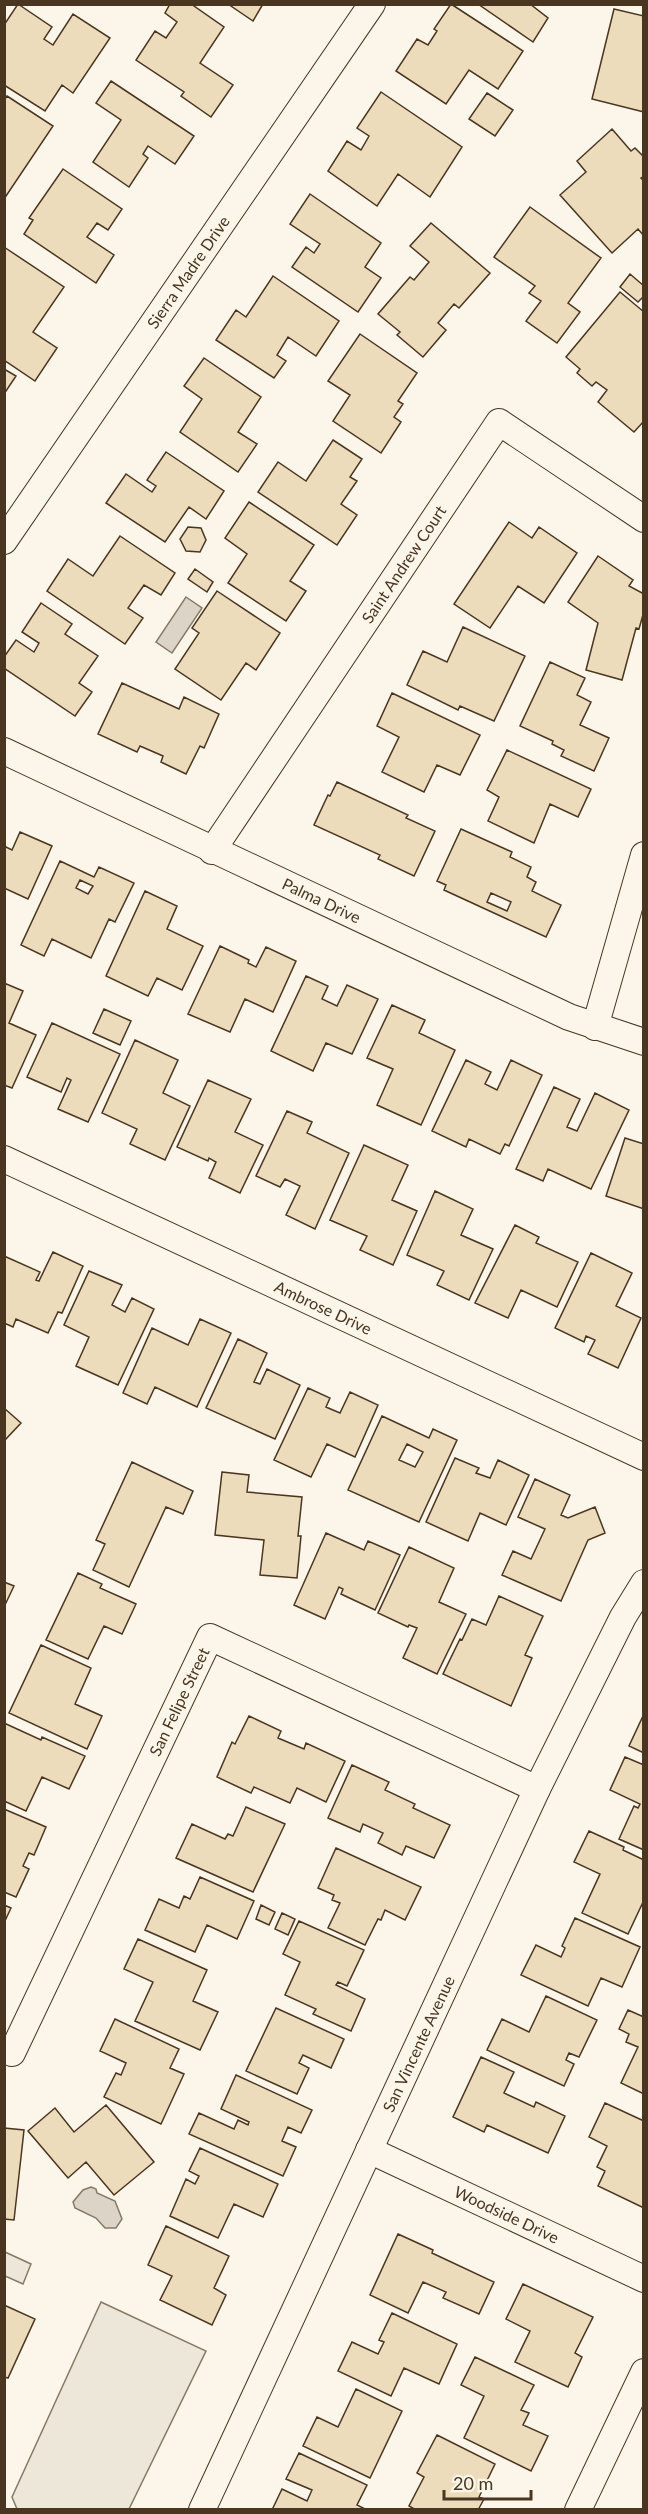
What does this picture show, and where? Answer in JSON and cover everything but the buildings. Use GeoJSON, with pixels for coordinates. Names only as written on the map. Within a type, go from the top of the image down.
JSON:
{"type":"FeatureCollection","features":[{"type":"Feature","properties":{"kind":"street","name":"Sierra Madre Drive"},"geometry":{"type":"LineString","coordinates":[[4,542],[372,4]]}},
{"type":"Feature","properties":{"kind":"street","name":"Saint Andrew Court"},"geometry":{"type":"LineString","coordinates":[[212,850],[499,422],[644,519]]}},
{"type":"Feature","properties":{"kind":"street","name":"Palma Drive"},"geometry":{"type":"LineString","coordinates":[[4,751],[569,1017],[644,1042]]}},
{"type":"Feature","properties":{"kind":"street"},"geometry":{"type":"LineString","coordinates":[[595,1027],[644,855]]}},
{"type":"Feature","properties":{"kind":"street","name":"Ambrose Drive"},"geometry":{"type":"LineString","coordinates":[[4,1159],[644,1457]]}},
{"type":"Feature","properties":{"kind":"street","name":"San Vincente Avenue"},"geometry":{"type":"LineString","coordinates":[[202,2510],[537,1789],[624,1617],[644,1583]]}},
{"type":"Feature","properties":{"kind":"street","name":"San Felipe Street"},"geometry":{"type":"LineString","coordinates":[[4,2049],[12,2053],[210,1637],[537,1789]]}},
{"type":"Feature","properties":{"kind":"street","name":"Woodside Drive"},"geometry":{"type":"LineString","coordinates":[[369,2150],[644,2279]]}},
{"type":"Feature","properties":{"kind":"street"},"geometry":{"type":"LineString","coordinates":[[578,2510],[644,2372]]}},
{"type":"Feature","properties":{"kind":"shaded area"},"geometry":{"type":"Polygon","coordinates":[[[186,597],[202,608],[172,653],[156,642],[186,597]]]}},
{"type":"Feature","properties":{"kind":"shaded area"},"geometry":{"type":"Polygon","coordinates":[[[91,2187],[96,2189],[97,2193],[115,2201],[122,2219],[116,2228],[105,2228],[96,2218],[75,2208],[73,2202],[83,2190],[91,2187]]]}},
{"type":"Feature","properties":{"kind":"shaded area"},"geometry":{"type":"Polygon","coordinates":[[[5,2252],[31,2264],[23,2284],[5,2276],[5,2252]]]}},
{"type":"Feature","properties":{"kind":"shaded area"},"geometry":{"type":"Polygon","coordinates":[[[101,2302],[206,2351],[129,2509],[17,2509],[12,2497],[101,2302]]]}}]}
